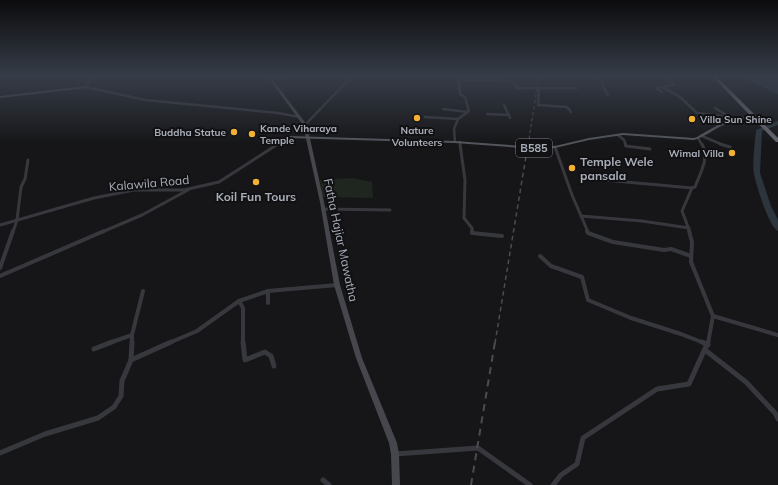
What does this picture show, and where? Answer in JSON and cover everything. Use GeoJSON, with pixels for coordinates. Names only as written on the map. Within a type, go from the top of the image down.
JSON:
{"type":"FeatureCollection","features":[{"type":"Feature","properties":{"kind":"highway"},"geometry":{"type":"LineString","coordinates":[[736,99],[778,141]]}},
{"type":"Feature","properties":{"kind":"main road"},"geometry":{"type":"LineString","coordinates":[[700,137],[731,118],[754,118]]}},
{"type":"Feature","properties":{"kind":"main road","name":"B585"},"geometry":{"type":"LineString","coordinates":[[289,137],[457,142],[537,148],[554,147],[589,139],[618,135],[636,134],[694,140],[700,137]]}},
{"type":"Feature","properties":{"kind":"street"},"geometry":{"type":"LineString","coordinates":[[139,99],[202,104],[299,117]]}},
{"type":"Feature","properties":{"kind":"street","name":"Fatha Hajiar Mawatha"},"geometry":{"type":"LineString","coordinates":[[285,99],[305,125],[337,285],[359,358],[393,443],[395,454],[396,485]]}},
{"type":"Feature","properties":{"kind":"street"},"geometry":{"type":"LineString","coordinates":[[305,125],[330,99]]}},
{"type":"Feature","properties":{"kind":"street"},"geometry":{"type":"LineString","coordinates":[[466,99],[468,112]]}},
{"type":"Feature","properties":{"kind":"street"},"geometry":{"type":"LineString","coordinates":[[538,99],[538,105],[567,107],[571,112]]}},
{"type":"Feature","properties":{"kind":"street"},"geometry":{"type":"LineString","coordinates":[[682,99],[697,113],[731,118]]}},
{"type":"Feature","properties":{"kind":"street"},"geometry":{"type":"LineString","coordinates":[[504,105],[510,118]]}},
{"type":"Feature","properties":{"kind":"street"},"geometry":{"type":"LineString","coordinates":[[715,108],[731,118]]}},
{"type":"Feature","properties":{"kind":"street"},"geometry":{"type":"LineString","coordinates":[[443,109],[468,112]]}},
{"type":"Feature","properties":{"kind":"street"},"geometry":{"type":"LineString","coordinates":[[468,112],[458,119],[454,130],[465,173],[466,190],[464,218],[472,228],[472,233],[502,236]]}},
{"type":"Feature","properties":{"kind":"street"},"geometry":{"type":"LineString","coordinates":[[487,114],[509,115]]}},
{"type":"Feature","properties":{"kind":"street"},"geometry":{"type":"LineString","coordinates":[[425,117],[458,119]]}},
{"type":"Feature","properties":{"kind":"street"},"geometry":{"type":"LineString","coordinates":[[618,135],[624,140],[626,146],[645,147],[650,149]]}},
{"type":"Feature","properties":{"kind":"street","name":"Kalawila Road"},"geometry":{"type":"LineString","coordinates":[[0,225],[94,198],[134,190],[174,191],[219,182],[289,137]]}},
{"type":"Feature","properties":{"kind":"street"},"geometry":{"type":"LineString","coordinates":[[700,137],[714,141],[716,144],[730,147]]}},
{"type":"Feature","properties":{"kind":"street"},"geometry":{"type":"LineString","coordinates":[[553,485],[562,475],[577,464],[583,438],[657,389],[689,384],[707,348],[713,316],[691,262],[692,242],[689,228],[682,211],[692,188],[695,187],[706,157],[706,151],[700,137]]}},
{"type":"Feature","properties":{"kind":"street"},"geometry":{"type":"LineString","coordinates":[[554,147],[588,233],[613,242],[671,250],[691,256]]}},
{"type":"Feature","properties":{"kind":"street"},"geometry":{"type":"LineString","coordinates":[[0,268],[17,220],[21,188],[25,178],[28,160]]}},
{"type":"Feature","properties":{"kind":"street"},"geometry":{"type":"LineString","coordinates":[[604,180],[692,188]]}},
{"type":"Feature","properties":{"kind":"street"},"geometry":{"type":"LineString","coordinates":[[0,276],[142,215],[192,188]]}},
{"type":"Feature","properties":{"kind":"street"},"geometry":{"type":"LineString","coordinates":[[323,209],[390,210]]}},
{"type":"Feature","properties":{"kind":"street"},"geometry":{"type":"LineString","coordinates":[[581,216],[642,221],[689,228]]}},
{"type":"Feature","properties":{"kind":"street"},"geometry":{"type":"LineString","coordinates":[[540,256],[551,266],[582,277],[588,300],[631,318],[681,334],[707,348],[746,382],[775,413],[778,419]]}},
{"type":"Feature","properties":{"kind":"street"},"geometry":{"type":"LineString","coordinates":[[130,360],[197,332],[240,301],[268,291],[337,285]]}},
{"type":"Feature","properties":{"kind":"street"},"geometry":{"type":"LineString","coordinates":[[0,453],[45,434],[98,418],[114,407],[121,396],[122,381],[130,360],[132,335],[143,291]]}},
{"type":"Feature","properties":{"kind":"street"},"geometry":{"type":"LineString","coordinates":[[268,291],[268,303]]}},
{"type":"Feature","properties":{"kind":"street"},"geometry":{"type":"LineString","coordinates":[[240,301],[243,308],[242,338],[245,360],[265,352],[271,356],[274,366]]}},
{"type":"Feature","properties":{"kind":"street"},"geometry":{"type":"LineString","coordinates":[[713,316],[778,335]]}},
{"type":"Feature","properties":{"kind":"street"},"geometry":{"type":"LineString","coordinates":[[94,349],[132,335]]}},
{"type":"Feature","properties":{"kind":"street"},"geometry":{"type":"LineString","coordinates":[[395,454],[478,448],[530,485]]}},
{"type":"Feature","properties":{"kind":"street"},"geometry":{"type":"LineString","coordinates":[[323,480],[329,485]]}},
{"type":"Feature","properties":{"kind":"shaded area"},"geometry":{"type":"Polygon","coordinates":[[[352,178],[372,182],[373,198],[322,197],[320,180],[352,178]]]}},
{"type":"Feature","properties":{"kind":"waterway"},"geometry":{"type":"LineString","coordinates":[[778,123],[759,130],[757,173],[767,206],[778,228]]}},
{"type":"Feature","properties":{"kind":"railway"},"geometry":{"type":"LineString","coordinates":[[528,145],[535,99]]}},
{"type":"Feature","properties":{"kind":"railway"},"geometry":{"type":"LineString","coordinates":[[495,343],[528,144]]}},
{"type":"Feature","properties":{"kind":"railway"},"geometry":{"type":"LineString","coordinates":[[471,485],[495,342]]}},
{"type":"Feature","properties":{"kind":"place","name":"Nature Volunteers"},"geometry":{"type":"Point","coordinates":[417,118]}},
{"type":"Feature","properties":{"kind":"place","name":"Villa Sun Shine"},"geometry":{"type":"Point","coordinates":[692,119]}},
{"type":"Feature","properties":{"kind":"place","name":"Buddha Statue"},"geometry":{"type":"Point","coordinates":[234,132]}},
{"type":"Feature","properties":{"kind":"place","name":"Kande Viharaya Temple"},"geometry":{"type":"Point","coordinates":[252,134]}},
{"type":"Feature","properties":{"kind":"place","name":"Wimal Villa"},"geometry":{"type":"Point","coordinates":[732,153]}},
{"type":"Feature","properties":{"kind":"place","name":"Temple Wele pansala"},"geometry":{"type":"Point","coordinates":[572,168]}},
{"type":"Feature","properties":{"kind":"place","name":"Koil Fun Tours"},"geometry":{"type":"Point","coordinates":[256,182]}}]}
